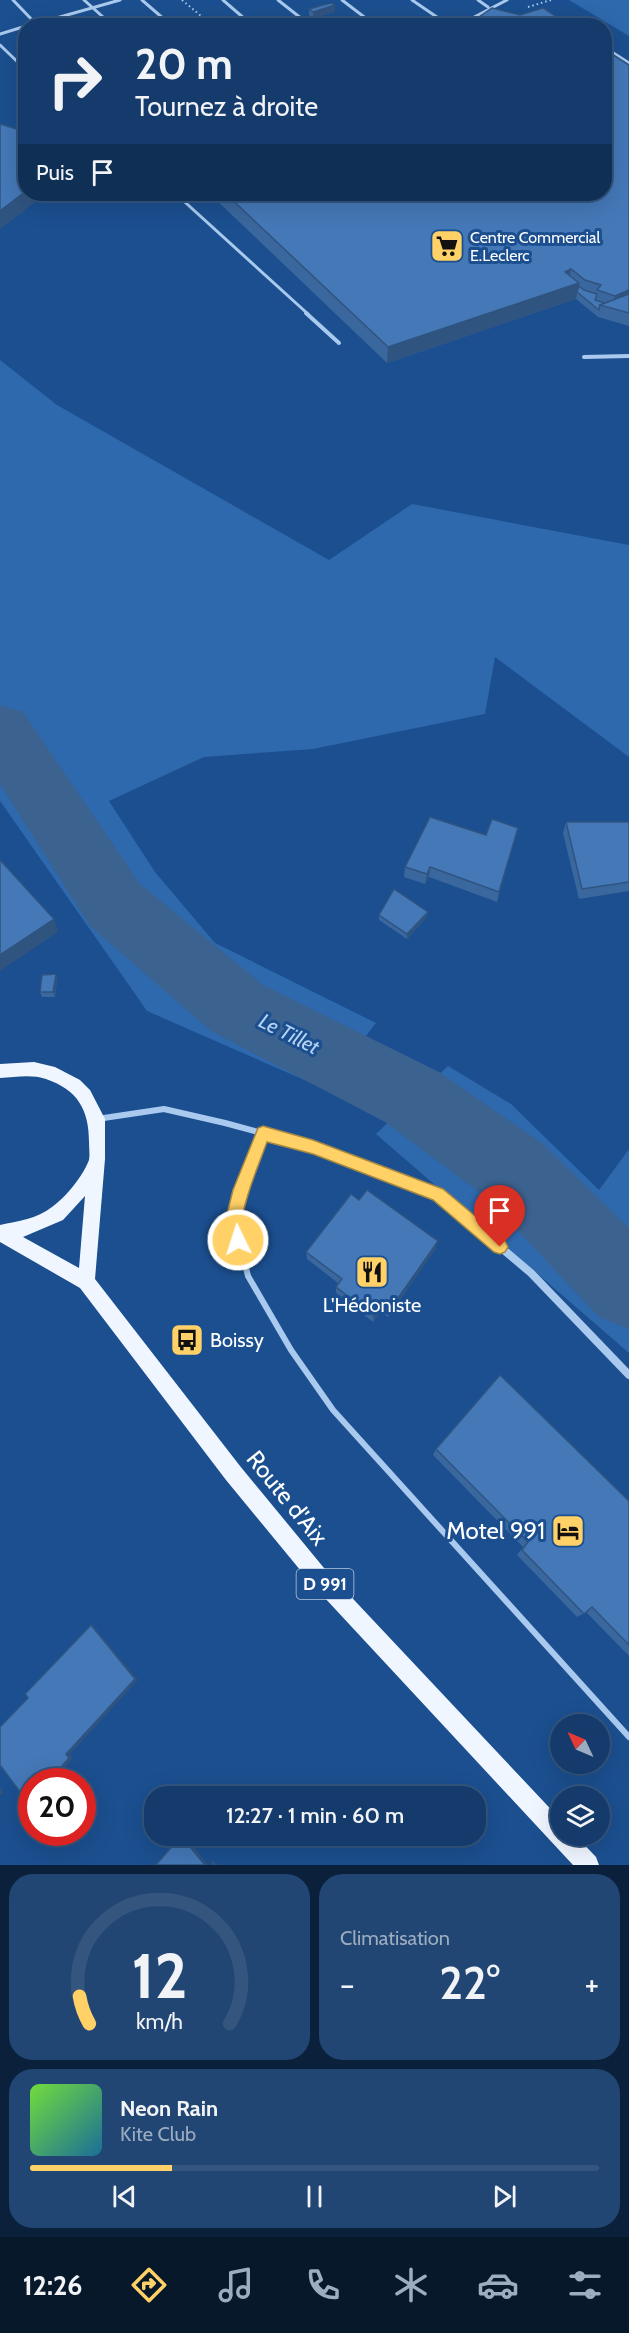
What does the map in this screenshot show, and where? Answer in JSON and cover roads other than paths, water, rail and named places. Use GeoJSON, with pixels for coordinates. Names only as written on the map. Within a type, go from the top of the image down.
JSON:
{"type":"FeatureCollection","features":[{"type":"Feature","properties":{"kind":"main road"},"geometry":{"type":"LineString","coordinates":[[0,1071],[34,1069],[49,1072],[74,1085],[84,1095],[96,1119],[97,1159],[86,1282]]}},
{"type":"Feature","properties":{"kind":"main road"},"geometry":{"type":"LineString","coordinates":[[0,1233],[37,1226],[65,1209],[78,1196],[97,1159]]}},
{"type":"Feature","properties":{"kind":"main road","name":"Route d'Aix"},"geometry":{"type":"LineString","coordinates":[[0,1233],[86,1282],[233,1473],[317,1575],[588,1865]]}},
{"type":"Feature","properties":{"kind":"street"},"geometry":{"type":"LineString","coordinates":[[96,1119],[164,1109],[313,1147],[438,1194],[531,1273],[629,1374]]}},
{"type":"Feature","properties":{"kind":"lane"},"geometry":{"type":"LineString","coordinates":[[13,0],[31,18]]}},
{"type":"Feature","properties":{"kind":"lane"},"geometry":{"type":"LineString","coordinates":[[84,0],[104,18]]}},
{"type":"Feature","properties":{"kind":"lane"},"geometry":{"type":"LineString","coordinates":[[58,18],[120,0]]}},
{"type":"Feature","properties":{"kind":"lane"},"geometry":{"type":"LineString","coordinates":[[142,0],[163,18]]}},
{"type":"Feature","properties":{"kind":"lane"},"geometry":{"type":"LineString","coordinates":[[223,0],[244,18]]}},
{"type":"Feature","properties":{"kind":"lane"},"geometry":{"type":"LineString","coordinates":[[278,0],[301,18]]}},
{"type":"Feature","properties":{"kind":"lane"},"geometry":{"type":"LineString","coordinates":[[342,0],[366,18]]}},
{"type":"Feature","properties":{"kind":"lane"},"geometry":{"type":"LineString","coordinates":[[412,0],[438,18]]}},
{"type":"Feature","properties":{"kind":"lane"},"geometry":{"type":"LineString","coordinates":[[478,0],[489,7]]}},
{"type":"Feature","properties":{"kind":"lane"},"geometry":{"type":"LineString","coordinates":[[470,18],[507,0]]}},
{"type":"Feature","properties":{"kind":"lane"},"geometry":{"type":"LineString","coordinates":[[0,34],[18,29]]}},
{"type":"Feature","properties":{"kind":"lane"},"geometry":{"type":"LineString","coordinates":[[0,45],[18,62]]}},
{"type":"Feature","properties":{"kind":"lane"},"geometry":{"type":"LineString","coordinates":[[612,52],[629,63]]}},
{"type":"Feature","properties":{"kind":"lane"},"geometry":{"type":"LineString","coordinates":[[184,201],[339,343]]}},
{"type":"Feature","properties":{"kind":"lane"},"geometry":{"type":"LineString","coordinates":[[584,357],[629,356]]}},
{"type":"Feature","properties":{"kind":"lane"},"geometry":{"type":"LineString","coordinates":[[263,1133],[241,1190],[233,1222],[248,1276],[291,1350],[333,1410],[629,1737]]}},
{"type":"Feature","properties":{"kind":"waterway","name":"Le Tillet"},"geometry":{"type":"LineString","coordinates":[[0,730],[115,905],[237,1008],[412,1097],[515,1171],[629,1287]]}},
{"type":"Feature","properties":{"kind":"place","name":"Centre Commercial E.Leclerc"},"geometry":{"type":"Point","coordinates":[447,246]}},
{"type":"Feature","properties":{"kind":"place","name":"L'Hédoniste"},"geometry":{"type":"Point","coordinates":[372,1272]}},
{"type":"Feature","properties":{"kind":"place","name":"Boissy"},"geometry":{"type":"Point","coordinates":[187,1340]}},
{"type":"Feature","properties":{"kind":"place","name":"Motel 991"},"geometry":{"type":"Point","coordinates":[568,1531]}}]}
